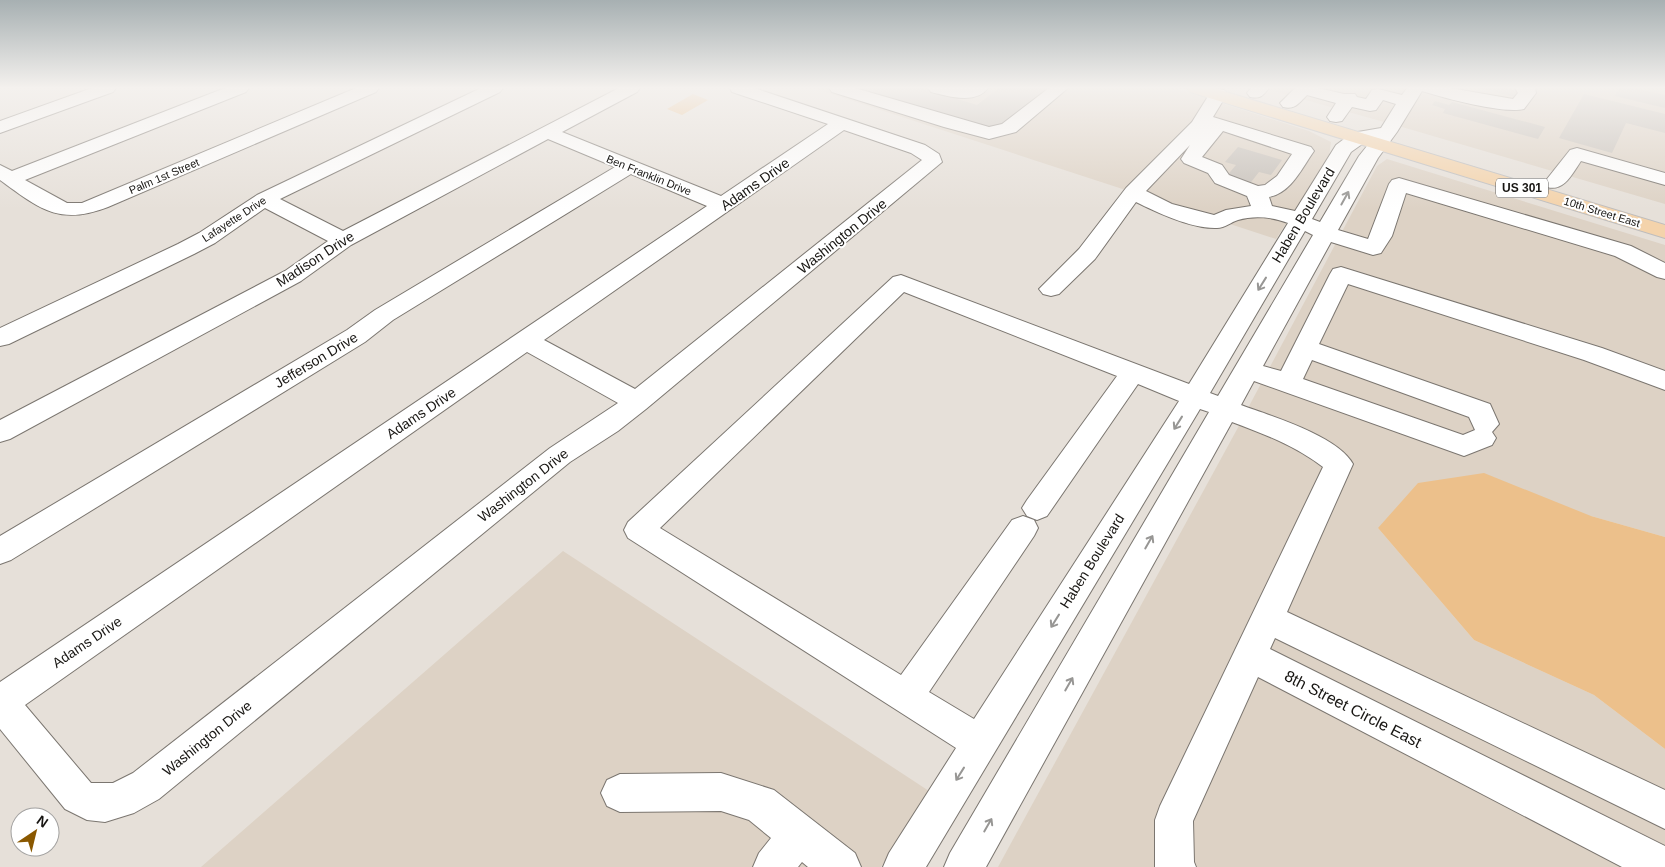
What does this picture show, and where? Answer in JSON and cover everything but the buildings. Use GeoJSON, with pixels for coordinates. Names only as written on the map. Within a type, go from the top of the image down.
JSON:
{"type":"FeatureCollection","features":[{"type":"Feature","properties":{"kind":"main road","name":"10th Street East"},"geometry":{"type":"LineString","coordinates":[[1341,128],[1554,182],[1665,216]]}},
{"type":"Feature","properties":{"kind":"main road","name":"10th Street East"},"geometry":{"type":"LineString","coordinates":[[1357,128],[1375,138],[1665,232]]}},
{"type":"Feature","properties":{"kind":"street"},"geometry":{"type":"LineString","coordinates":[[5,175],[131,128]]}},
{"type":"Feature","properties":{"kind":"street","name":"Palm 1st Street"},"geometry":{"type":"LineString","coordinates":[[5,175],[54,206],[68,210],[77,210],[101,203],[275,128]]}},
{"type":"Feature","properties":{"kind":"street","name":"Lafayette Drive"},"geometry":{"type":"LineString","coordinates":[[0,338],[186,249],[207,238],[264,199],[410,128]]}},
{"type":"Feature","properties":{"kind":"street","name":"Madison Drive"},"geometry":{"type":"LineString","coordinates":[[0,432],[293,276],[342,240],[553,128]]}},
{"type":"Feature","properties":{"kind":"street","name":"Adams Drive"},"geometry":{"type":"LineString","coordinates":[[0,702],[836,128]]}},
{"type":"Feature","properties":{"kind":"street","name":"Washington Drive"},"geometry":{"type":"LineString","coordinates":[[0,702],[78,796],[90,804],[107,804],[122,799],[146,786],[560,455],[608,424],[637,402],[932,162],[932,158],[918,149],[856,128]]}},
{"type":"Feature","properties":{"kind":"street"},"geometry":{"type":"LineString","coordinates":[[974,128],[989,133],[1007,128]]}},
{"type":"Feature","properties":{"kind":"street"},"geometry":{"type":"LineString","coordinates":[[1051,289],[1088,254],[1133,192],[1204,128]]}},
{"type":"Feature","properties":{"kind":"street"},"geometry":{"type":"LineString","coordinates":[[1208,128],[1191,159],[1215,169],[1222,179],[1282,213],[1326,233],[1373,248],[1381,236],[1399,184],[1623,252],[1665,272]]}},
{"type":"Feature","properties":{"kind":"street"},"geometry":{"type":"LineString","coordinates":[[1133,192],[1165,208],[1198,219],[1217,222],[1260,202],[1284,180],[1304,151],[1232,128]]}},
{"type":"Feature","properties":{"kind":"street"},"geometry":{"type":"LineString","coordinates":[[1375,138],[1383,128]]}},
{"type":"Feature","properties":{"kind":"street","name":"Ben Franklin Drive"},"geometry":{"type":"LineString","coordinates":[[546,132],[724,205]]}},
{"type":"Feature","properties":{"kind":"street","name":"Haben Boulevard"},"geometry":{"type":"LineString","coordinates":[[903,867],[1195,396],[1344,149],[1375,138]]}},
{"type":"Feature","properties":{"kind":"street","name":"Haben Boulevard"},"geometry":{"type":"LineString","coordinates":[[964,867],[1326,233],[1369,156],[1375,138]]}},
{"type":"Feature","properties":{"kind":"street"},"geometry":{"type":"LineString","coordinates":[[1554,182],[1577,154],[1665,179]]}},
{"type":"Feature","properties":{"kind":"street","name":"Jefferson Drive"},"geometry":{"type":"LineString","coordinates":[[0,551],[348,342],[384,315],[629,167]]}},
{"type":"Feature","properties":{"kind":"street"},"geometry":{"type":"LineString","coordinates":[[264,199],[342,240]]}},
{"type":"Feature","properties":{"kind":"street"},"geometry":{"type":"LineString","coordinates":[[1309,263],[1594,354],[1665,381]]}},
{"type":"Feature","properties":{"kind":"street"},"geometry":{"type":"LineString","coordinates":[[1288,383],[1341,274]]}},
{"type":"Feature","properties":{"kind":"street"},"geometry":{"type":"LineString","coordinates":[[980,743],[639,530],[901,282],[1294,436],[1319,449],[1339,464],[1174,820],[1174,864],[1176,867]]}},
{"type":"Feature","properties":{"kind":"street"},"geometry":{"type":"LineString","coordinates":[[526,341],[637,402]]}},
{"type":"Feature","properties":{"kind":"street"},"geometry":{"type":"LineString","coordinates":[[1248,370],[1464,446],[1483,431],[1481,411],[1305,348]]}},
{"type":"Feature","properties":{"kind":"street"},"geometry":{"type":"LineString","coordinates":[[906,696],[1133,372]]}},
{"type":"Feature","properties":{"kind":"street"},"geometry":{"type":"LineString","coordinates":[[1268,618],[1665,810]]}},
{"type":"Feature","properties":{"kind":"street","name":"8th Street Circle East"},"geometry":{"type":"LineString","coordinates":[[1250,656],[1654,862],[1659,867]]}},
{"type":"Feature","properties":{"kind":"street"},"geometry":{"type":"LineString","coordinates":[[620,794],[721,792],[760,804],[841,867]]}},
{"type":"Feature","properties":{"kind":"street"},"geometry":{"type":"LineString","coordinates":[[773,867],[798,835]]}},
{"type":"Feature","properties":{"kind":"shaded area"},"geometry":{"type":"Polygon","coordinates":[[[937,128],[1301,128],[1309,131],[1331,142],[1329,157],[1276,239],[937,128]]]}},
{"type":"Feature","properties":{"kind":"shaded area"},"geometry":{"type":"Polygon","coordinates":[[[1407,128],[1665,128],[1665,204],[1407,128]]]}},
{"type":"Feature","properties":{"kind":"shaded area"},"geometry":{"type":"Polygon","coordinates":[[[1387,159],[1665,245],[1665,537],[1591,516],[1378,528],[1474,640],[1594,695],[1665,749],[1665,855],[1267,652],[1350,469],[1248,408],[1377,166],[1387,159]]]}},
{"type":"Feature","properties":{"kind":"shaded area"},"geometry":{"type":"Polygon","coordinates":[[[1241,422],[1281,438],[1325,465],[1159,867],[998,867],[1241,422]]]}},
{"type":"Feature","properties":{"kind":"shaded area"},"geometry":{"type":"Polygon","coordinates":[[[1484,473],[1591,516],[1665,537],[1665,749],[1594,695],[1474,640],[1378,528],[1418,483],[1484,473]]]}},
{"type":"Feature","properties":{"kind":"shaded area"},"geometry":{"type":"Polygon","coordinates":[[[563,551],[929,791],[881,867],[201,867],[563,551]]]}},
{"type":"Feature","properties":{"kind":"shaded area"},"geometry":{"type":"Polygon","coordinates":[[[1258,674],[1633,867],[1194,867],[1190,826],[1258,674]]]}}]}
